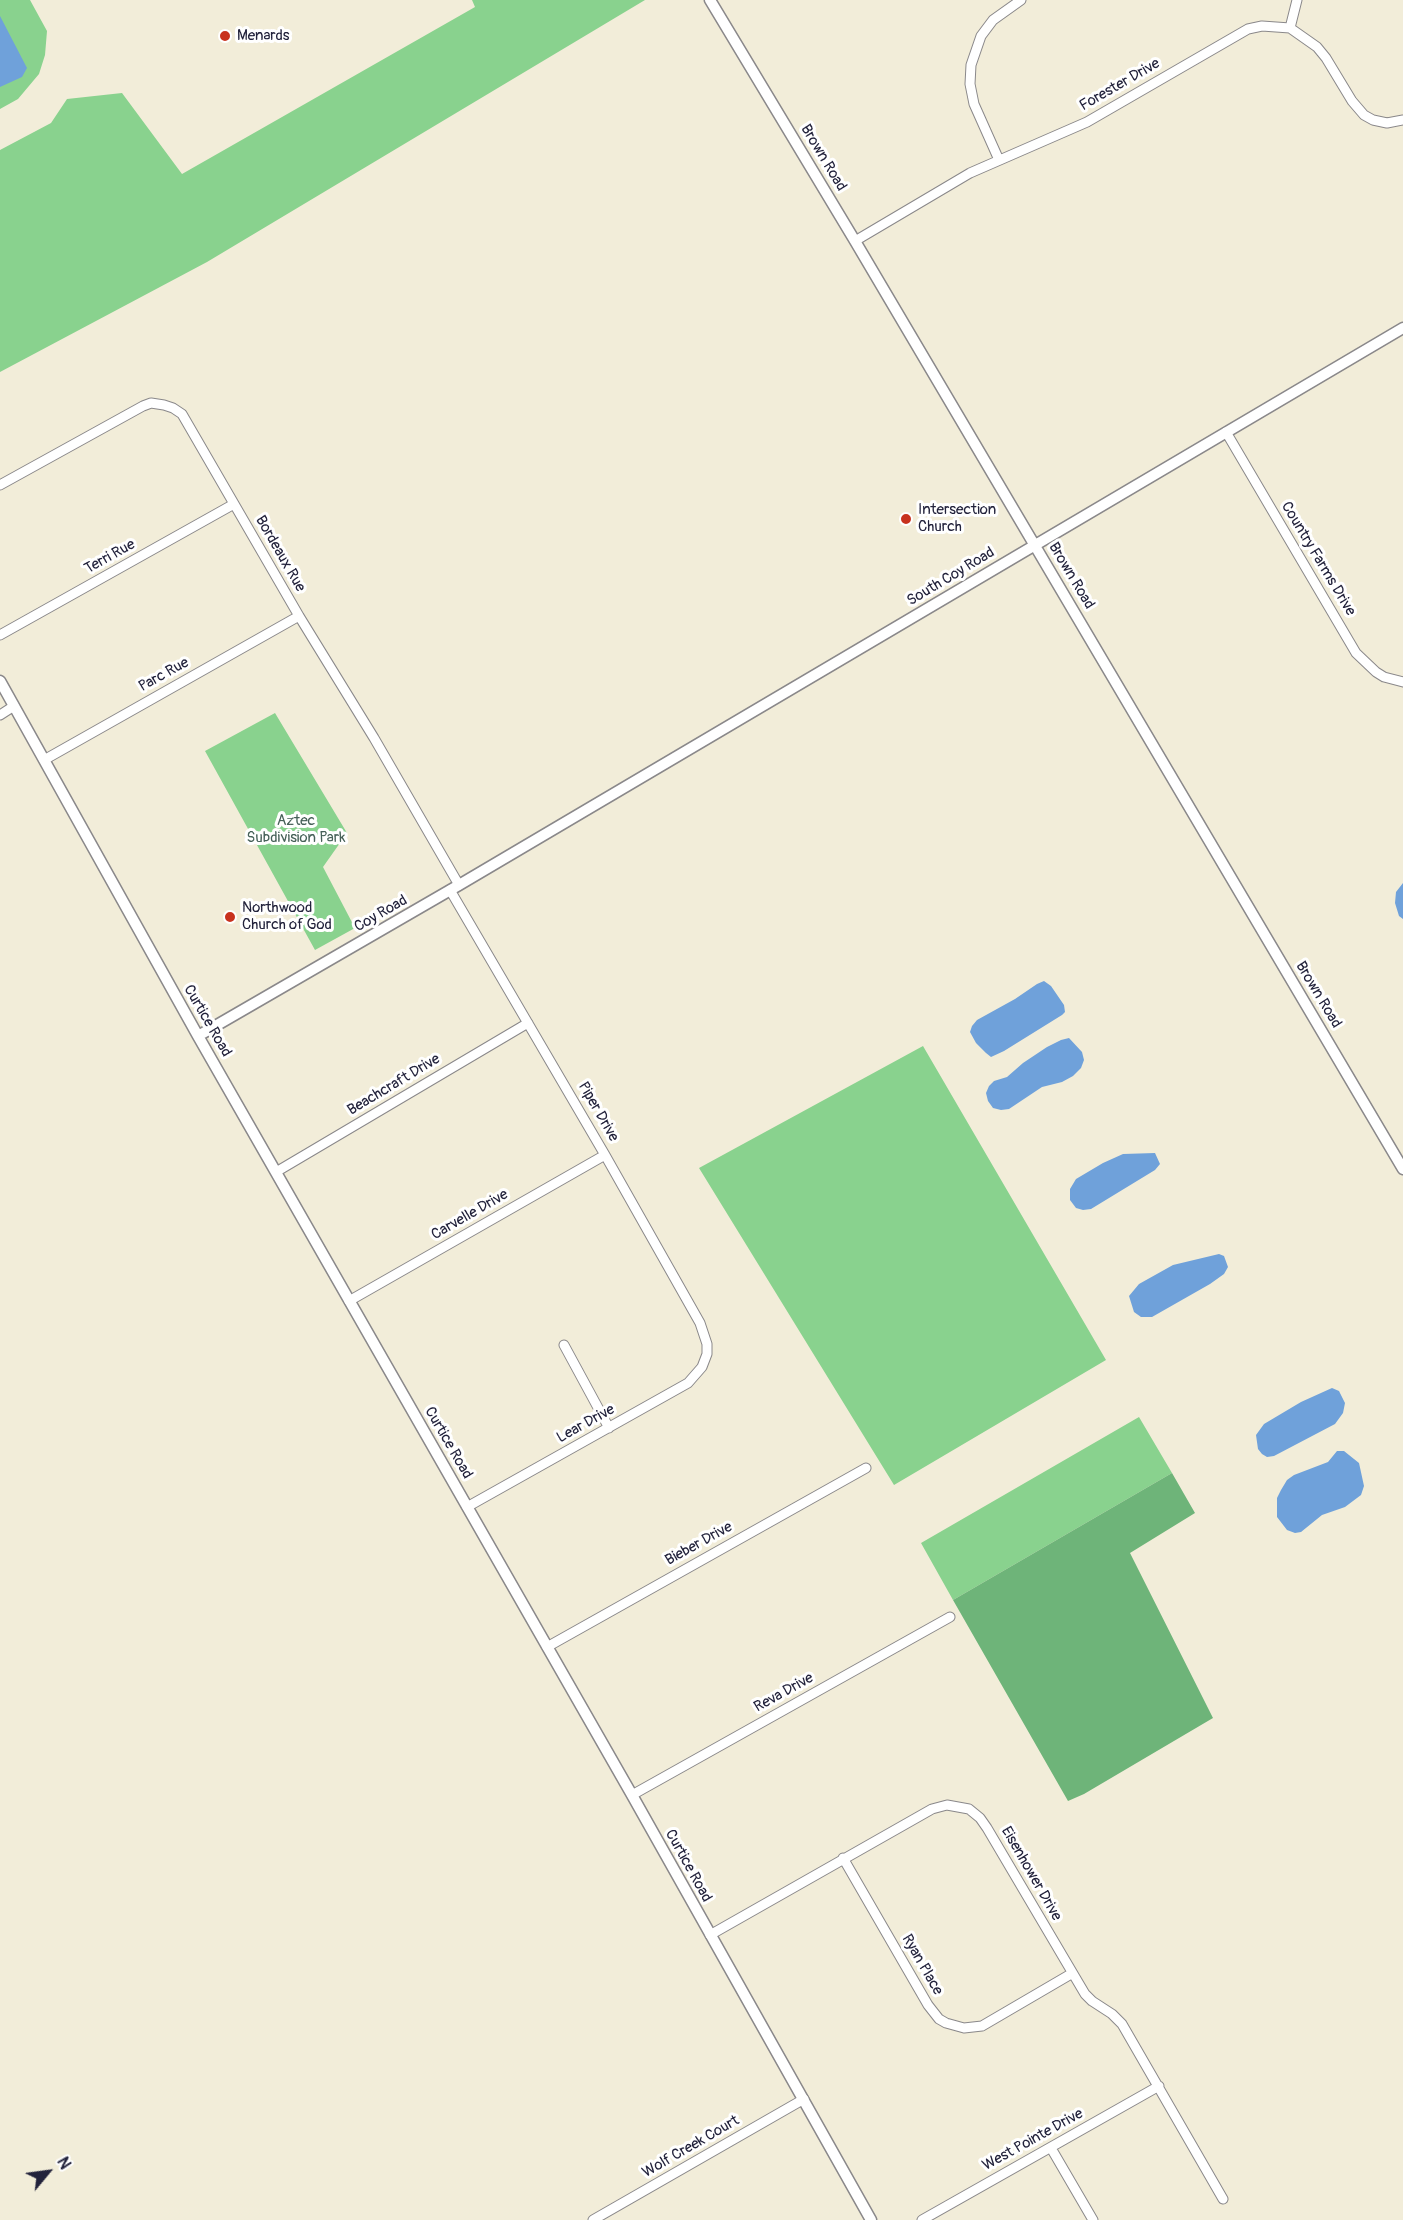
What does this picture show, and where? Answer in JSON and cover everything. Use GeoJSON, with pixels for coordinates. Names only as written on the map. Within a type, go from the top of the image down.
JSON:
{"type":"FeatureCollection","features":[{"type":"Feature","properties":{"kind":"street","name":"Brown Road"},"geometry":{"type":"LineString","coordinates":[[710,0],[855,240],[1403,1169]]}},
{"type":"Feature","properties":{"kind":"street"},"geometry":{"type":"LineString","coordinates":[[999,160],[974,104],[970,84],[970,65],[981,36],[993,20],[1021,0]]}},
{"type":"Feature","properties":{"kind":"street"},"geometry":{"type":"LineString","coordinates":[[1297,0],[1290,28],[1317,47],[1357,109],[1373,120],[1391,123],[1403,120]]}},
{"type":"Feature","properties":{"kind":"street","name":"Forester Drive"},"geometry":{"type":"LineString","coordinates":[[855,240],[947,185],[1087,122],[1248,29],[1262,26],[1290,28]]}},
{"type":"Feature","properties":{"kind":"street","name":"South Coy Road"},"geometry":{"type":"LineString","coordinates":[[515,852],[1403,328]]}},
{"type":"Feature","properties":{"kind":"street","name":"Bordeaux Rue"},"geometry":{"type":"LineString","coordinates":[[0,484],[133,410],[150,404],[173,408],[188,422],[299,616],[374,738],[455,888]]}},
{"type":"Feature","properties":{"kind":"street","name":"Country Farms Drive"},"geometry":{"type":"LineString","coordinates":[[1226,432],[1356,653],[1384,677],[1403,682]]}},
{"type":"Feature","properties":{"kind":"street","name":"Terri Rue"},"geometry":{"type":"LineString","coordinates":[[0,635],[234,504]]}},
{"type":"Feature","properties":{"kind":"street","name":"Parc Rue"},"geometry":{"type":"LineString","coordinates":[[44,760],[299,616]]}},
{"type":"Feature","properties":{"kind":"street","name":"Curtice Road"},"geometry":{"type":"LineString","coordinates":[[0,681],[198,1036],[871,2220]]}},
{"type":"Feature","properties":{"kind":"street"},"geometry":{"type":"LineString","coordinates":[[0,715],[14,706]]}},
{"type":"Feature","properties":{"kind":"street","name":"Coy Road"},"geometry":{"type":"LineString","coordinates":[[198,1036],[515,852]]}},
{"type":"Feature","properties":{"kind":"street","name":"Piper Drive"},"geometry":{"type":"LineString","coordinates":[[455,888],[528,1023],[700,1323],[706,1337],[707,1354]]}},
{"type":"Feature","properties":{"kind":"street","name":"Beachcraft Drive"},"geometry":{"type":"LineString","coordinates":[[276,1172],[528,1023]]}},
{"type":"Feature","properties":{"kind":"street","name":"Carvelle Drive"},"geometry":{"type":"LineString","coordinates":[[350,1300],[605,1155]]}},
{"type":"Feature","properties":{"kind":"street"},"geometry":{"type":"LineString","coordinates":[[564,1345],[609,1428]]}},
{"type":"Feature","properties":{"kind":"street","name":"Lear Drive"},"geometry":{"type":"LineString","coordinates":[[467,1507],[688,1383],[702,1367],[707,1354]]}},
{"type":"Feature","properties":{"kind":"street","name":"Bieber Drive"},"geometry":{"type":"LineString","coordinates":[[547,1647],[866,1468]]}},
{"type":"Feature","properties":{"kind":"street","name":"Reva Drive"},"geometry":{"type":"LineString","coordinates":[[632,1796],[950,1617]]}},
{"type":"Feature","properties":{"kind":"street","name":"Eisenhower Drive"},"geometry":{"type":"LineString","coordinates":[[710,1935],[932,1809],[947,1805],[969,1809],[987,1828],[1071,1974],[1092,2001],[1112,2014],[1122,2024],[1223,2199]]}},
{"type":"Feature","properties":{"kind":"street","name":"Ryan Place"},"geometry":{"type":"LineString","coordinates":[[843,1858],[928,2005],[939,2019],[946,2023],[964,2028],[982,2026],[1071,1974]]}},
{"type":"Feature","properties":{"kind":"street","name":"West Pointe Drive"},"geometry":{"type":"LineString","coordinates":[[921,2220],[1159,2086]]}},
{"type":"Feature","properties":{"kind":"street","name":"Wolf Creek Court"},"geometry":{"type":"LineString","coordinates":[[593,2220],[804,2099]]}},
{"type":"Feature","properties":{"kind":"street"},"geometry":{"type":"LineString","coordinates":[[1051,2148],[1093,2220]]}},
{"type":"Feature","properties":{"kind":"green space"},"geometry":{"type":"Polygon","coordinates":[[[0,0],[30,0],[47,31],[45,55],[39,74],[18,99],[0,109],[0,0]]]}},
{"type":"Feature","properties":{"kind":"green space"},"geometry":{"type":"Polygon","coordinates":[[[472,0],[645,0],[207,262],[0,372],[0,150],[51,123],[67,99],[122,93],[182,174],[475,7],[472,0]]]}},
{"type":"Feature","properties":{"kind":"green space","name":"Aztec Subdivision Park"},"geometry":{"type":"Polygon","coordinates":[[[275,713],[347,833],[323,867],[355,928],[315,950],[205,751],[275,713]]]}},
{"type":"Feature","properties":{"kind":"green space"},"geometry":{"type":"Polygon","coordinates":[[[923,1046],[1106,1360],[894,1485],[699,1168],[923,1046]]]}},
{"type":"Feature","properties":{"kind":"green space"},"geometry":{"type":"Polygon","coordinates":[[[1139,1417],[1172,1473],[953,1600],[921,1543],[1139,1417]]]}},
{"type":"Feature","properties":{"kind":"green space"},"geometry":{"type":"Polygon","coordinates":[[[1172,1473],[1195,1513],[1130,1553],[1213,1718],[1084,1794],[1068,1801],[953,1600],[1172,1473]]]}},
{"type":"Feature","properties":{"kind":"water"},"geometry":{"type":"Polygon","coordinates":[[[0,16],[27,68],[22,77],[0,87],[0,16]]]}},
{"type":"Feature","properties":{"kind":"water"},"geometry":{"type":"Polygon","coordinates":[[[1403,883],[1403,919],[1399,916],[1395,903],[1396,892],[1403,883]]]}},
{"type":"Feature","properties":{"kind":"water"},"geometry":{"type":"Polygon","coordinates":[[[1044,981],[1051,986],[1064,1005],[1065,1012],[991,1057],[976,1043],[970,1032],[972,1026],[977,1020],[1044,981]]]}},
{"type":"Feature","properties":{"kind":"water"},"geometry":{"type":"Polygon","coordinates":[[[1069,1038],[1082,1052],[1084,1060],[1081,1068],[1073,1076],[1062,1082],[1042,1087],[1009,1109],[993,1108],[986,1093],[994,1081],[1007,1077],[1047,1047],[1069,1038]]]}},
{"type":"Feature","properties":{"kind":"water"},"geometry":{"type":"Polygon","coordinates":[[[1155,1153],[1160,1164],[1155,1170],[1091,1209],[1076,1208],[1070,1200],[1070,1189],[1076,1179],[1103,1163],[1123,1154],[1155,1153]]]}},
{"type":"Feature","properties":{"kind":"water"},"geometry":{"type":"Polygon","coordinates":[[[1219,1254],[1224,1256],[1228,1267],[1224,1274],[1210,1284],[1152,1317],[1141,1317],[1134,1312],[1129,1296],[1139,1284],[1173,1265],[1219,1254]]]}},
{"type":"Feature","properties":{"kind":"water"},"geometry":{"type":"Polygon","coordinates":[[[1332,1388],[1339,1391],[1345,1403],[1343,1413],[1335,1424],[1274,1456],[1267,1457],[1262,1454],[1258,1449],[1256,1435],[1264,1424],[1301,1402],[1332,1388]]]}},
{"type":"Feature","properties":{"kind":"water"},"geometry":{"type":"Polygon","coordinates":[[[1337,1451],[1344,1451],[1359,1463],[1364,1486],[1361,1495],[1345,1507],[1322,1515],[1301,1532],[1295,1533],[1287,1530],[1277,1517],[1277,1498],[1287,1480],[1328,1462],[1337,1451]]]}},
{"type":"Feature","properties":{"kind":"place","name":"Menards"},"geometry":{"type":"Point","coordinates":[225,36]}},
{"type":"Feature","properties":{"kind":"place","name":"Intersection Church"},"geometry":{"type":"Point","coordinates":[906,519]}},
{"type":"Feature","properties":{"kind":"place","name":"Northwood Church of God"},"geometry":{"type":"Point","coordinates":[230,917]}}]}
